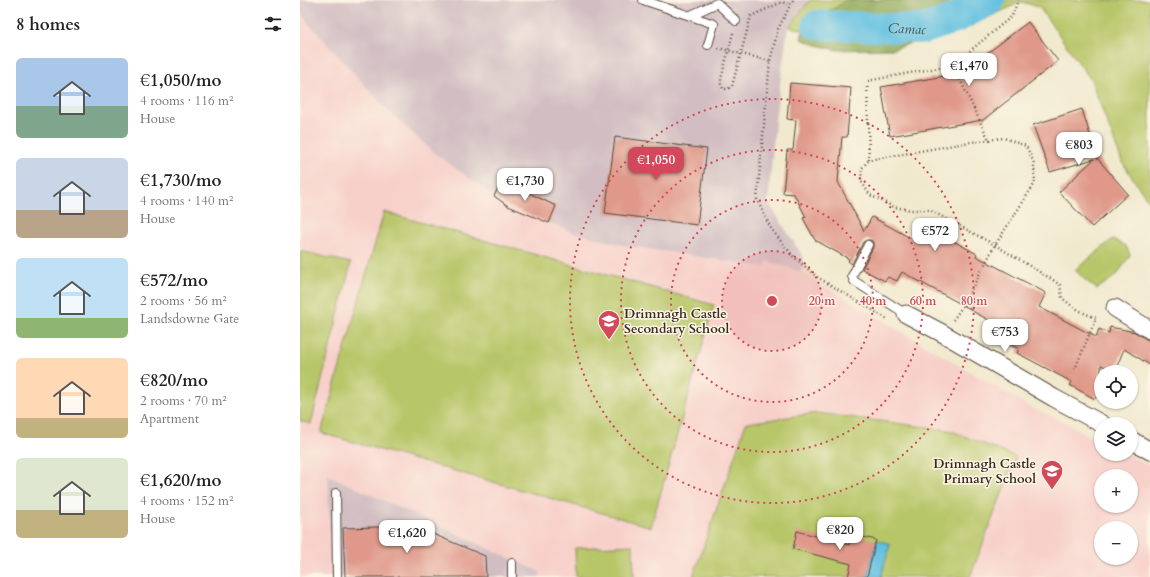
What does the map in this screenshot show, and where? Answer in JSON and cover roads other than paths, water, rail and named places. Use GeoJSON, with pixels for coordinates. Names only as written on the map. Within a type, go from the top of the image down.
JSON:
{"type":"FeatureCollection","features":[{"type":"Feature","properties":{"kind":"street"},"geometry":{"type":"LineString","coordinates":[[1115,308],[1150,330]]}},
{"type":"Feature","properties":{"kind":"street"},"geometry":{"type":"LineString","coordinates":[[901,319],[942,334],[1094,420]]}},
{"type":"Feature","properties":{"kind":"street"},"geometry":{"type":"LineString","coordinates":[[1138,444],[1150,451]]}},
{"type":"Feature","properties":{"kind":"lane"},"geometry":{"type":"LineString","coordinates":[[643,0],[714,24],[708,45]]}},
{"type":"Feature","properties":{"kind":"lane"},"geometry":{"type":"LineString","coordinates":[[691,15],[718,2],[736,21]]}},
{"type":"Feature","properties":{"kind":"lane"},"geometry":{"type":"LineString","coordinates":[[868,245],[852,276],[854,281],[901,319]]}},
{"type":"Feature","properties":{"kind":"lane"},"geometry":{"type":"LineString","coordinates":[[336,493],[337,577]]}},
{"type":"Feature","properties":{"kind":"lane"},"geometry":{"type":"LineString","coordinates":[[512,564],[512,577]]}},
{"type":"Feature","properties":{"kind":"water"},"geometry":{"type":"Polygon","coordinates":[[[876,540],[890,544],[881,577],[867,577],[876,540]]]}},
{"type":"Feature","properties":{"kind":"waterway","name":"Camac"},"geometry":{"type":"LineString","coordinates":[[817,25],[924,29],[958,17],[990,0]]}},
{"type":"Feature","properties":{"kind":"place","name":"Drimnagh Castle Secondary School"},"geometry":{"type":"Point","coordinates":[609,340]}},
{"type":"Feature","properties":{"kind":"place","name":"Drimnagh Castle Primary School"},"geometry":{"type":"Point","coordinates":[1052,490]}}]}
